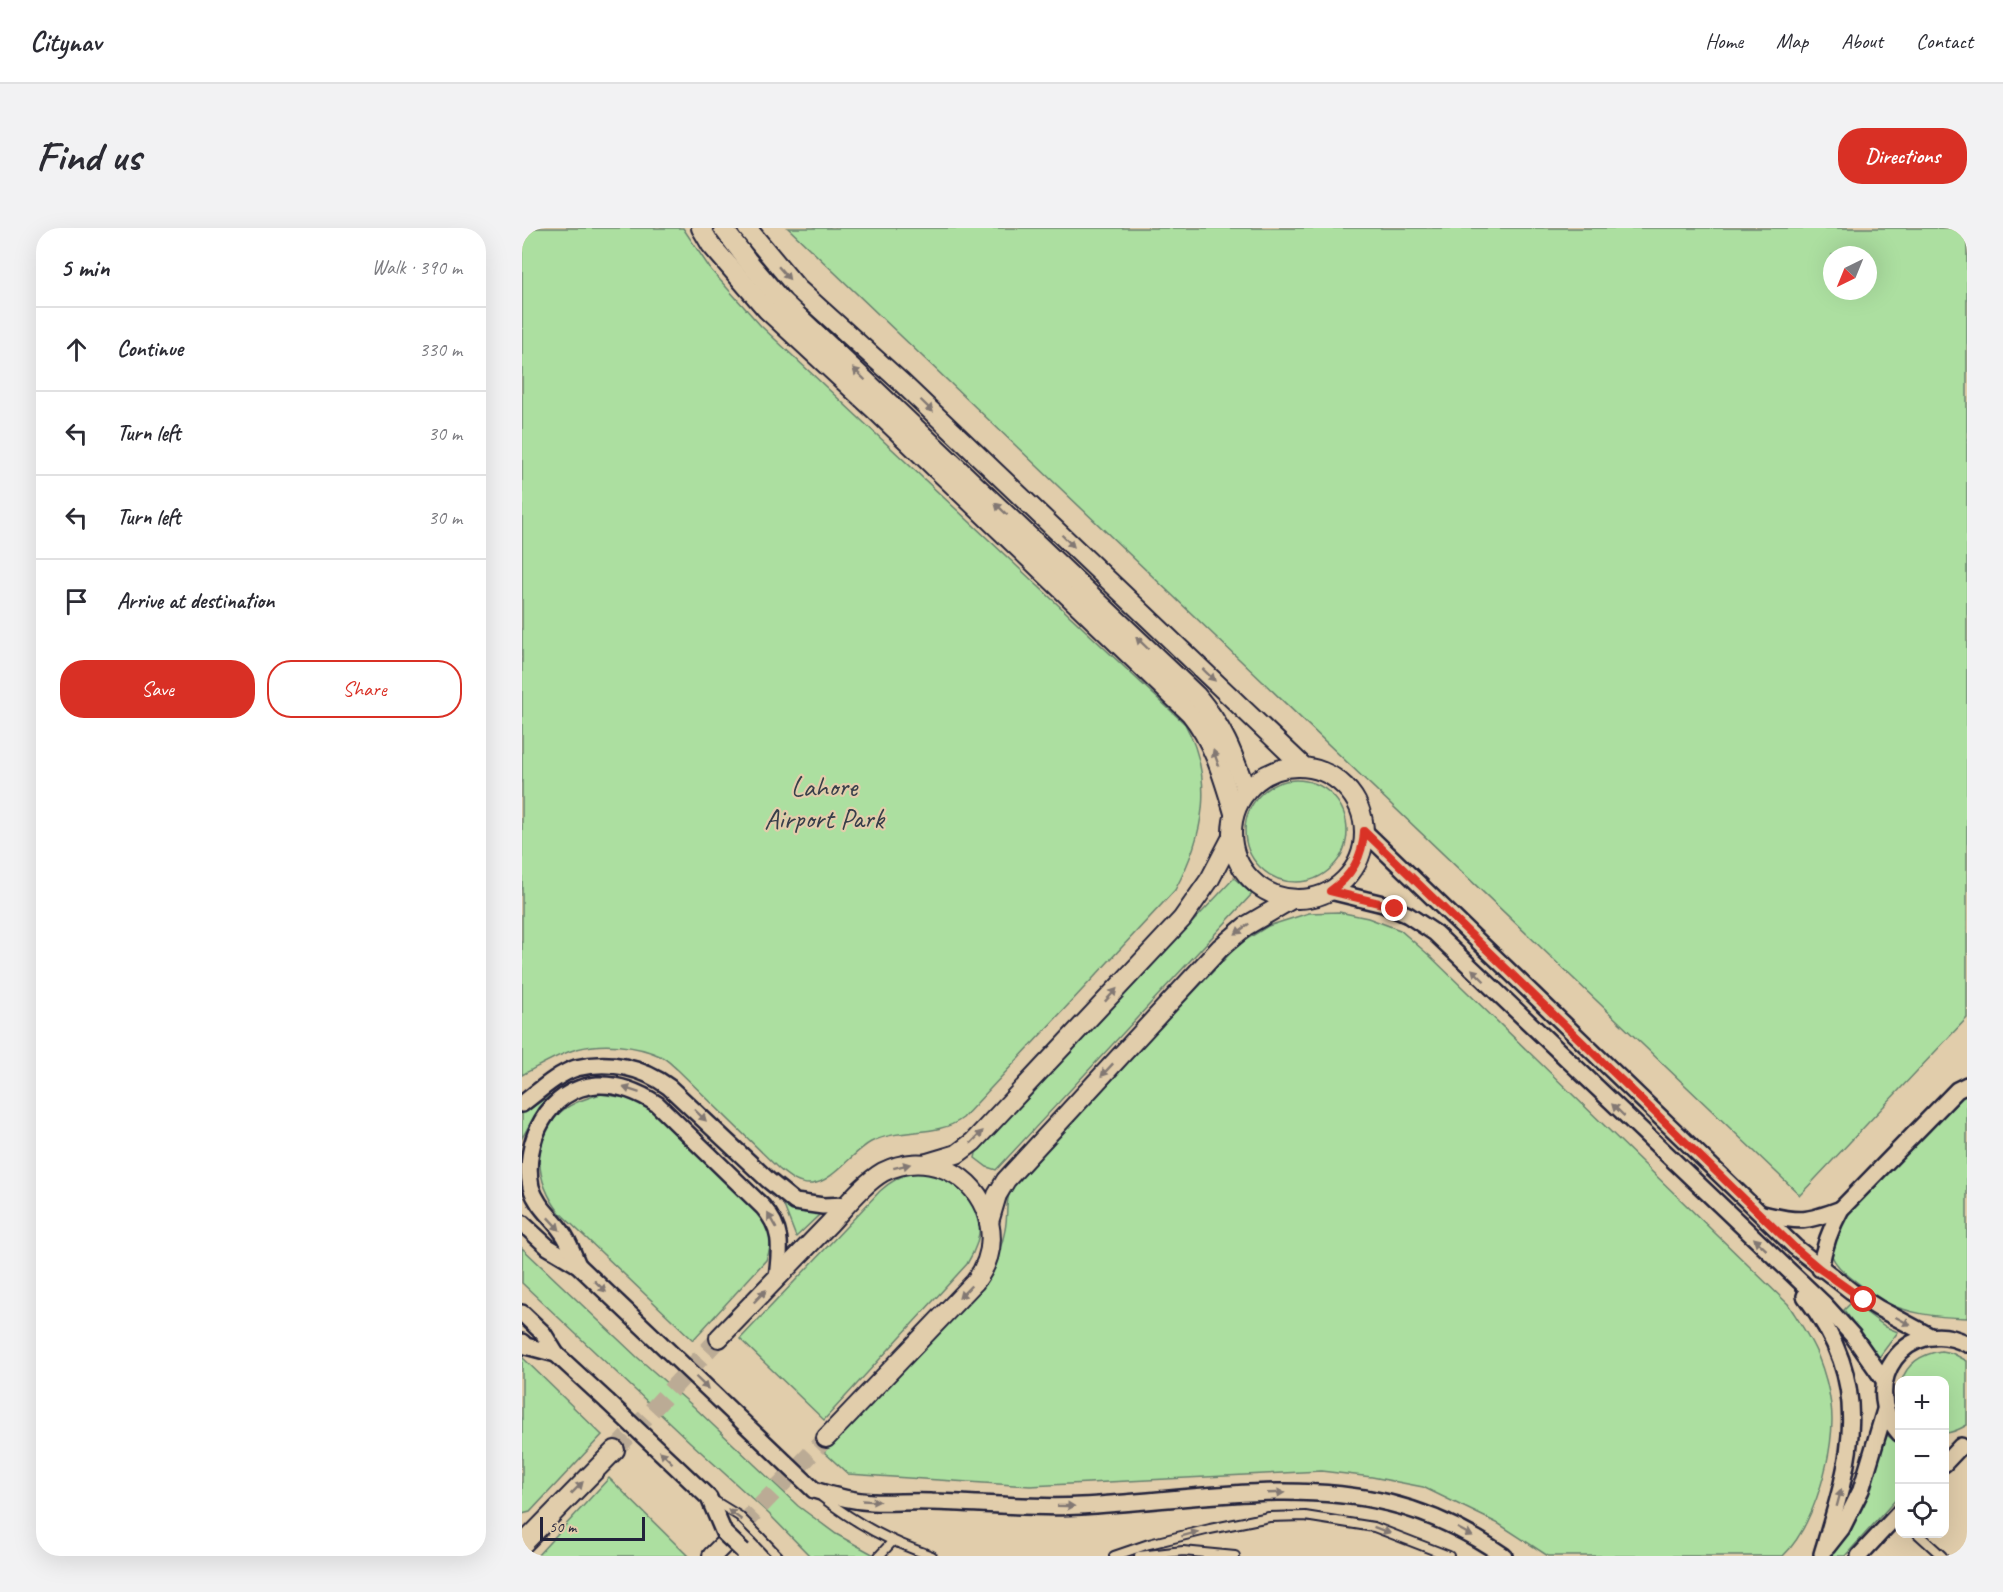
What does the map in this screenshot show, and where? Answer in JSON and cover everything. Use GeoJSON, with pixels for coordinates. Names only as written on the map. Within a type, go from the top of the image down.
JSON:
{"type":"FeatureCollection","features":[{"type":"Feature","properties":{"kind":"street"},"geometry":{"type":"LineString","coordinates":[[700,228],[711,245],[767,310],[1190,713],[1208,738],[1216,756],[1234,813],[1232,837],[1236,855],[1244,872],[1257,885],[1274,895],[1292,899],[1312,898],[1330,891],[1346,878],[1362,851],[1364,831],[1362,815],[1355,800],[1346,787],[1334,777],[1320,770],[1288,767],[1272,771],[1246,791],[1234,813]]}},
{"type":"Feature","properties":{"kind":"street"},"geometry":{"type":"LineString","coordinates":[[723,228],[780,299],[1197,696],[1226,738],[1246,791]]}},
{"type":"Feature","properties":{"kind":"street"},"geometry":{"type":"LineString","coordinates":[[747,228],[798,289],[902,383],[1304,767]]}},
{"type":"Feature","properties":{"kind":"street"},"geometry":{"type":"LineString","coordinates":[[1364,831],[1794,1247],[1820,1269],[1878,1308],[1940,1337],[1967,1344]]}},
{"type":"Feature","properties":{"kind":"street"},"geometry":{"type":"LineString","coordinates":[[719,1338],[846,1206],[880,1174],[901,1165],[927,1163],[957,1154],[966,1148],[1182,919],[1210,879],[1232,837]]}},
{"type":"Feature","properties":{"kind":"street"},"geometry":{"type":"LineString","coordinates":[[1330,891],[1383,904],[1408,915],[1435,933],[1825,1305],[1853,1336],[1884,1380]]}},
{"type":"Feature","properties":{"kind":"street"},"geometry":{"type":"LineString","coordinates":[[989,1222],[997,1195],[1006,1180],[1220,948],[1246,926],[1292,899]]}},
{"type":"Feature","properties":{"kind":"street"},"geometry":{"type":"LineString","coordinates":[[522,1104],[560,1076],[576,1068],[616,1065],[639,1069],[669,1086],[790,1198],[805,1204],[846,1206]]}},
{"type":"Feature","properties":{"kind":"street"},"geometry":{"type":"LineString","coordinates":[[1820,1269],[1827,1236],[1842,1209],[1957,1090],[1967,1084]]}},
{"type":"Feature","properties":{"kind":"street"},"geometry":{"type":"LineString","coordinates":[[578,1265],[562,1232],[538,1203],[531,1188],[528,1173],[530,1145],[542,1118],[566,1096],[596,1085],[609,1085],[642,1094],[657,1104],[771,1217],[780,1239],[777,1278]]}},
{"type":"Feature","properties":{"kind":"street"},"geometry":{"type":"LineString","coordinates":[[826,1438],[980,1275],[990,1250],[989,1222],[981,1200],[965,1180],[942,1167],[927,1163]]}},
{"type":"Feature","properties":{"kind":"street"},"geometry":{"type":"LineString","coordinates":[[1762,1214],[1803,1221],[1842,1209]]}},
{"type":"Feature","properties":{"kind":"street"},"geometry":{"type":"LineString","coordinates":[[522,1223],[548,1247],[578,1265],[814,1490],[850,1500],[870,1502],[1055,1506],[1282,1492],[1344,1496],[1388,1503],[1435,1518],[1482,1541],[1504,1556]]}},
{"type":"Feature","properties":{"kind":"street"},"geometry":{"type":"LineString","coordinates":[[1780,1262],[1815,1308],[1834,1341],[1844,1367],[1850,1398],[1851,1440],[1845,1473],[1821,1555]]}},
{"type":"Feature","properties":{"kind":"street"},"geometry":{"type":"LineString","coordinates":[[522,1313],[543,1333],[556,1354],[709,1498],[724,1533],[746,1554]]}},
{"type":"Feature","properties":{"kind":"street"},"geometry":{"type":"LineString","coordinates":[[1896,1430],[1885,1410],[1882,1390],[1889,1367],[1902,1351],[1919,1340],[1967,1334]]}},
{"type":"Feature","properties":{"kind":"street"},"geometry":{"type":"LineString","coordinates":[[522,1342],[526,1346],[556,1354]]}},
{"type":"Feature","properties":{"kind":"street"},"geometry":{"type":"LineString","coordinates":[[1821,1555],[1842,1528],[1861,1490],[1885,1410]]}},
{"type":"Feature","properties":{"kind":"street"},"geometry":{"type":"LineString","coordinates":[[1949,1448],[1964,1444]]}},
{"type":"Feature","properties":{"kind":"street"},"geometry":{"type":"LineString","coordinates":[[1949,1459],[1964,1444]]}},
{"type":"Feature","properties":{"kind":"street"},"geometry":{"type":"LineString","coordinates":[[522,1545],[615,1450]]}},
{"type":"Feature","properties":{"kind":"street"},"geometry":{"type":"LineString","coordinates":[[1859,1556],[1895,1518]]}},
{"type":"Feature","properties":{"kind":"street"},"geometry":{"type":"LineString","coordinates":[[522,1527],[541,1525]]}},
{"type":"Feature","properties":{"kind":"lane"},"geometry":{"type":"LineString","coordinates":[[814,1490],[846,1515],[892,1542],[932,1556]]}},
{"type":"Feature","properties":{"kind":"lane"},"geometry":{"type":"LineString","coordinates":[[709,1498],[739,1516],[778,1556]]}},
{"type":"Feature","properties":{"kind":"lane"},"geometry":{"type":"LineString","coordinates":[[1114,1556],[1210,1528],[1269,1517],[1305,1516],[1374,1527],[1449,1556]]}},
{"type":"Feature","properties":{"kind":"lane"},"geometry":{"type":"LineString","coordinates":[[1923,1538],[1942,1556]]}},
{"type":"Feature","properties":{"kind":"lane"},"geometry":{"type":"LineString","coordinates":[[879,1556],[892,1542]]}},
{"type":"Feature","properties":{"kind":"lane"},"geometry":{"type":"LineString","coordinates":[[1139,1556],[1184,1551],[1235,1556]]}},
{"type":"Feature","properties":{"kind":"green space","name":"Lahore Airport Park"},"geometry":{"type":"Polygon","coordinates":[[[522,228],[683,228],[711,270],[761,326],[1185,724],[1194,745],[1203,787],[1202,808],[1193,849],[1175,890],[963,1118],[941,1128],[882,1137],[857,1152],[820,1182],[802,1183],[786,1175],[678,1070],[665,1059],[651,1052],[619,1046],[587,1047],[549,1060],[522,1075],[522,228]]]}},
{"type":"Feature","properties":{"kind":"green space"},"geometry":{"type":"Polygon","coordinates":[[[788,228],[1967,228],[1967,1018],[1800,1195],[788,228]]]}},
{"type":"Feature","properties":{"kind":"green space"},"geometry":{"type":"Polygon","coordinates":[[[1296,780],[1316,784],[1332,795],[1343,811],[1347,831],[1343,851],[1332,867],[1316,878],[1296,882],[1276,878],[1260,867],[1249,851],[1245,831],[1249,811],[1260,795],[1276,784],[1296,780]]]}},
{"type":"Feature","properties":{"kind":"green space"},"geometry":{"type":"Polygon","coordinates":[[[1234,878],[1252,894],[996,1170],[987,1167],[975,1158],[976,1153],[1234,878]]]}},
{"type":"Feature","properties":{"kind":"green space"},"geometry":{"type":"Polygon","coordinates":[[[1339,912],[1368,918],[1400,930],[1430,956],[1788,1304],[1808,1336],[1820,1362],[1829,1393],[1832,1423],[1827,1464],[1821,1485],[1804,1526],[1783,1556],[1548,1556],[1499,1524],[1423,1487],[1372,1477],[1321,1471],[1030,1486],[848,1474],[824,1452],[984,1278],[995,1261],[1002,1243],[1008,1198],[1017,1179],[1239,944],[1268,926],[1309,913],[1339,912]]]}},
{"type":"Feature","properties":{"kind":"green space"},"geometry":{"type":"Polygon","coordinates":[[[1967,1088],[1967,1318],[1911,1312],[1880,1300],[1839,1268],[1831,1252],[1832,1228],[1967,1088]]]}},
{"type":"Feature","properties":{"kind":"green space"},"geometry":{"type":"Polygon","coordinates":[[[601,1094],[633,1099],[648,1107],[765,1220],[767,1225],[770,1244],[766,1260],[693,1340],[560,1213],[541,1175],[541,1147],[544,1134],[551,1122],[571,1105],[601,1094]]]}},
{"type":"Feature","properties":{"kind":"green space"},"geometry":{"type":"Polygon","coordinates":[[[550,1096],[539,1108],[522,1138],[522,1113],[550,1096]]]}},
{"type":"Feature","properties":{"kind":"green space"},"geometry":{"type":"Polygon","coordinates":[[[916,1171],[942,1177],[971,1198],[979,1218],[980,1229],[973,1252],[967,1264],[824,1420],[740,1339],[880,1191],[896,1179],[916,1171]]]}},
{"type":"Feature","properties":{"kind":"green space"},"geometry":{"type":"Polygon","coordinates":[[[787,1205],[805,1213],[818,1213],[819,1215],[796,1237],[784,1206],[787,1205]]]}},
{"type":"Feature","properties":{"kind":"green space"},"geometry":{"type":"Polygon","coordinates":[[[522,1248],[798,1506],[836,1534],[876,1556],[810,1556],[769,1514],[522,1283],[522,1248]]]}},
{"type":"Feature","properties":{"kind":"green space"},"geometry":{"type":"Polygon","coordinates":[[[1852,1302],[1886,1327],[1898,1332],[1877,1360],[1844,1310],[1852,1302]]]}},
{"type":"Feature","properties":{"kind":"green space"},"geometry":{"type":"Polygon","coordinates":[[[1941,1351],[1952,1353],[1967,1361],[1967,1425],[1949,1433],[1949,1376],[1904,1376],[1912,1364],[1928,1354],[1941,1351]]]}},
{"type":"Feature","properties":{"kind":"green space"},"geometry":{"type":"Polygon","coordinates":[[[522,1357],[602,1435],[530,1512],[522,1514],[522,1357]]]}},
{"type":"Feature","properties":{"kind":"green space"},"geometry":{"type":"Polygon","coordinates":[[[1887,1435],[1895,1442],[1895,1500],[1845,1556],[1830,1556],[1863,1502],[1887,1435]]]}},
{"type":"Feature","properties":{"kind":"green space"},"geometry":{"type":"Polygon","coordinates":[[[609,1478],[688,1556],[537,1556],[609,1478]]]}},
{"type":"Feature","properties":{"kind":"tunnel"},"geometry":{"type":"LineString","coordinates":[[615,1450],[719,1338]]}},
{"type":"Feature","properties":{"kind":"tunnel"},"geometry":{"type":"LineString","coordinates":[[723,1545],[826,1438]]}},
{"type":"Feature","properties":{"kind":"route"},"geometry":{"type":"LineString","coordinates":[[1395,909],[1330,891],[1353,870],[1362,851],[1364,831],[1794,1247],[1820,1269],[1864,1300]]}}]}
